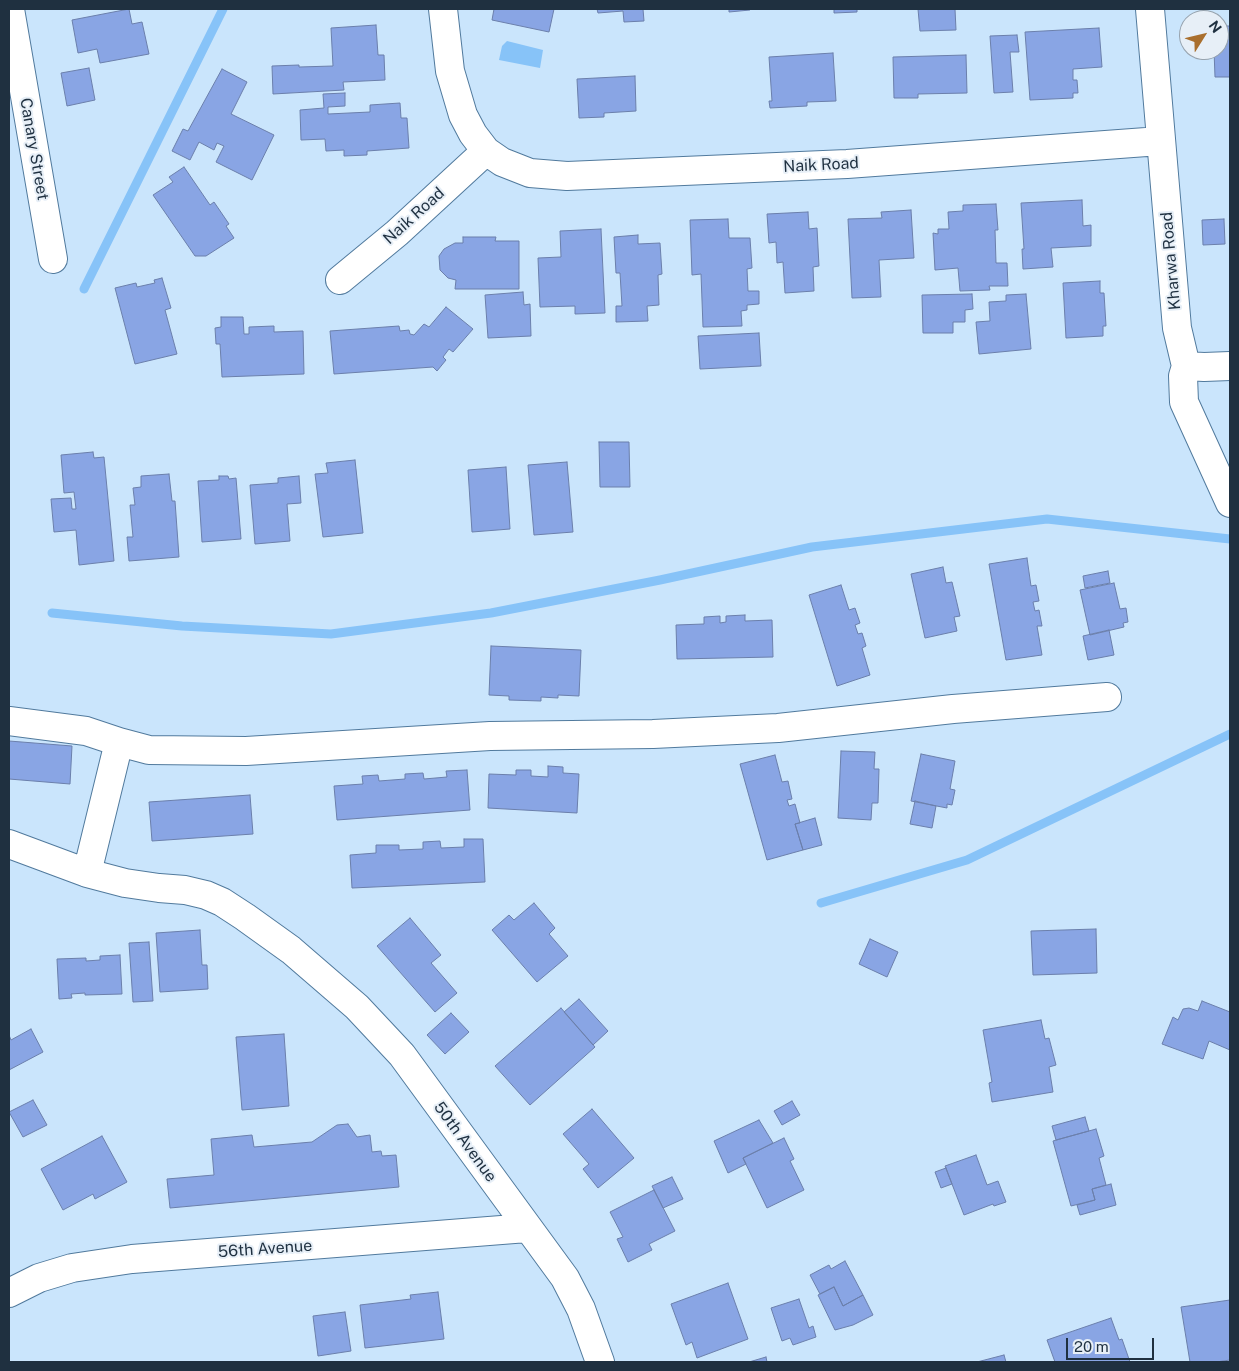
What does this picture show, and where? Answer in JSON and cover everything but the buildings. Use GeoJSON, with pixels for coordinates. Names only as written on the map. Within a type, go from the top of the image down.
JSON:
{"type":"FeatureCollection","features":[{"type":"Feature","properties":{"kind":"street","name":"Canary Street"},"geometry":{"type":"LineString","coordinates":[[10,9],[53,259]]}},
{"type":"Feature","properties":{"kind":"street","name":"Naik Road"},"geometry":{"type":"LineString","coordinates":[[443,9],[450,71],[463,115],[473,134],[486,151],[502,162],[530,173],[567,176],[847,164],[1160,140]]}},
{"type":"Feature","properties":{"kind":"street","name":"Kharwa Road"},"geometry":{"type":"LineString","coordinates":[[1150,9],[1177,328],[1186,366],[1183,376],[1184,402],[1230,503]]}},
{"type":"Feature","properties":{"kind":"street","name":"Naik Road"},"geometry":{"type":"LineString","coordinates":[[340,280],[397,233],[486,151]]}},
{"type":"Feature","properties":{"kind":"street"},"geometry":{"type":"LineString","coordinates":[[1186,366],[1230,366]]}},
{"type":"Feature","properties":{"kind":"street"},"geometry":{"type":"LineString","coordinates":[[9,721],[86,731],[149,750],[246,751],[490,736],[653,734],[778,728],[953,709],[1107,697]]}},
{"type":"Feature","properties":{"kind":"street"},"geometry":{"type":"LineString","coordinates":[[87,873],[119,742]]}},
{"type":"Feature","properties":{"kind":"street","name":"50th Avenue"},"geometry":{"type":"LineString","coordinates":[[9,844],[87,873],[125,883],[185,890],[206,895],[245,917],[292,950],[357,1007],[402,1055],[565,1278],[581,1309],[600,1362]]}},
{"type":"Feature","properties":{"kind":"street","name":"56th Avenue"},"geometry":{"type":"LineString","coordinates":[[9,1293],[40,1278],[72,1268],[132,1259],[527,1228]]}},
{"type":"Feature","properties":{"kind":"water"},"geometry":{"type":"Polygon","coordinates":[[[507,41],[543,50],[540,68],[499,60],[502,46],[507,41]]]}},
{"type":"Feature","properties":{"kind":"waterway"},"geometry":{"type":"LineString","coordinates":[[84,289],[223,9]]}},
{"type":"Feature","properties":{"kind":"waterway"},"geometry":{"type":"LineString","coordinates":[[52,613],[182,626],[331,634],[491,613],[660,580],[812,547],[1047,519],[1230,539]]}},
{"type":"Feature","properties":{"kind":"waterway"},"geometry":{"type":"LineString","coordinates":[[821,903],[967,860],[1230,734]]}}]}
